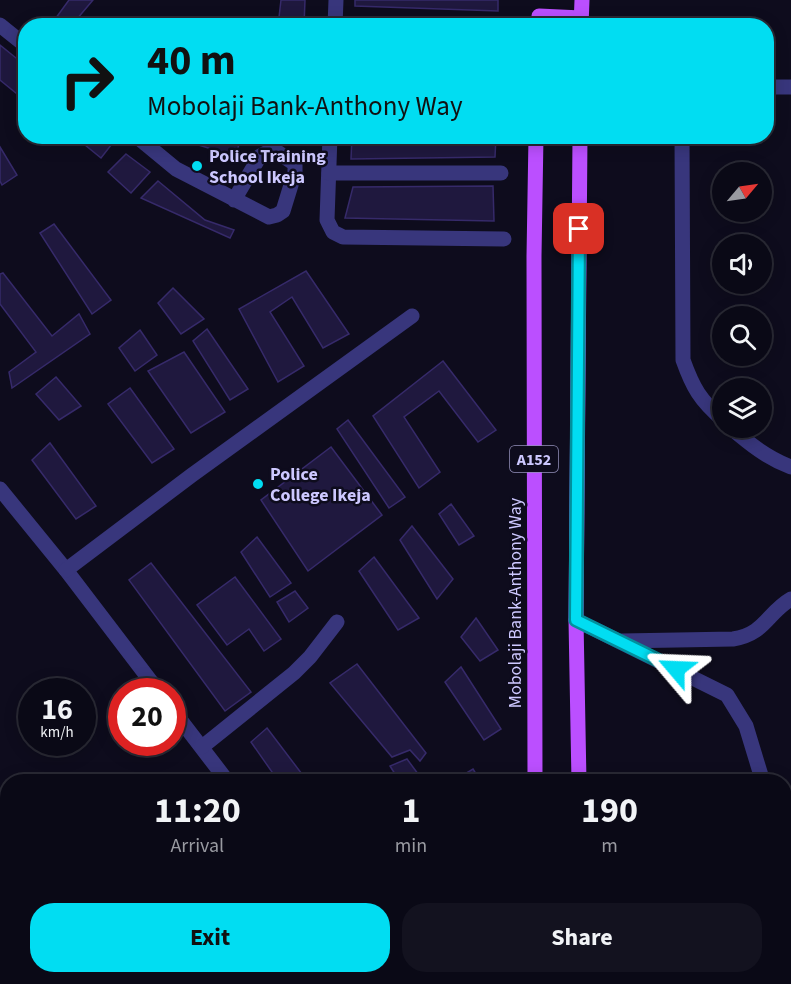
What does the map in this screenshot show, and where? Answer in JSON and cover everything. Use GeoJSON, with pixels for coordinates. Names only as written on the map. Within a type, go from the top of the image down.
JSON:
{"type":"FeatureCollection","features":[{"type":"Feature","properties":{"kind":"main road"},"geometry":{"type":"LineString","coordinates":[[581,18],[582,0]]}},
{"type":"Feature","properties":{"kind":"main road"},"geometry":{"type":"LineString","coordinates":[[539,14],[560,18]]}},
{"type":"Feature","properties":{"kind":"main road","name":"Mobolaji Bank-Anthony Way"},"geometry":{"type":"LineString","coordinates":[[535,774],[536,144]]}},
{"type":"Feature","properties":{"kind":"main road","name":"A152"},"geometry":{"type":"LineString","coordinates":[[579,774],[576,620],[580,144]]}},
{"type":"Feature","properties":{"kind":"lane"},"geometry":{"type":"LineString","coordinates":[[335,18],[336,0]]}},
{"type":"Feature","properties":{"kind":"lane"},"geometry":{"type":"LineString","coordinates":[[0,26],[18,40]]}},
{"type":"Feature","properties":{"kind":"lane"},"geometry":{"type":"LineString","coordinates":[[774,87],[791,87]]}},
{"type":"Feature","properties":{"kind":"lane"},"geometry":{"type":"LineString","coordinates":[[146,144],[176,169],[234,200],[269,217],[277,216],[283,210],[295,172],[295,164],[273,149],[265,152],[260,156],[234,200]]}},
{"type":"Feature","properties":{"kind":"lane"},"geometry":{"type":"LineString","coordinates":[[330,144],[327,220],[333,232],[343,237],[504,240]]}},
{"type":"Feature","properties":{"kind":"lane"},"geometry":{"type":"LineString","coordinates":[[682,144],[683,360],[692,383],[705,404],[712,410]]}},
{"type":"Feature","properties":{"kind":"lane"},"geometry":{"type":"LineString","coordinates":[[329,173],[501,173]]}},
{"type":"Feature","properties":{"kind":"lane"},"geometry":{"type":"LineString","coordinates":[[66,570],[192,475],[412,316]]}},
{"type":"Feature","properties":{"kind":"lane"},"geometry":{"type":"LineString","coordinates":[[742,438],[774,461],[791,467]]}},
{"type":"Feature","properties":{"kind":"lane"},"geometry":{"type":"LineString","coordinates":[[0,489],[66,570],[148,678]]}},
{"type":"Feature","properties":{"kind":"lane"},"geometry":{"type":"LineString","coordinates":[[619,641],[746,637],[759,629],[791,599]]}},
{"type":"Feature","properties":{"kind":"lane"},"geometry":{"type":"LineString","coordinates":[[576,620],[727,695],[746,726],[761,774]]}},
{"type":"Feature","properties":{"kind":"lane"},"geometry":{"type":"LineString","coordinates":[[202,747],[294,673],[310,657],[337,622]]}},
{"type":"Feature","properties":{"kind":"lane"},"geometry":{"type":"LineString","coordinates":[[186,727],[222,774]]}},
{"type":"Feature","properties":{"kind":"building"},"geometry":{"type":"Polygon","coordinates":[[[69,0],[93,0],[78,18],[56,18],[69,0]]]}},
{"type":"Feature","properties":{"kind":"building"},"geometry":{"type":"Polygon","coordinates":[[[281,0],[305,0],[304,18],[279,18],[281,0]]]}},
{"type":"Feature","properties":{"kind":"building"},"geometry":{"type":"Polygon","coordinates":[[[355,0],[498,0],[498,11],[355,6],[355,0]]]}},
{"type":"Feature","properties":{"kind":"building"},"geometry":{"type":"Polygon","coordinates":[[[0,45],[18,60],[18,95],[0,80],[0,45]]]}},
{"type":"Feature","properties":{"kind":"building"},"geometry":{"type":"Polygon","coordinates":[[[84,144],[112,144],[101,158],[84,144]]]}},
{"type":"Feature","properties":{"kind":"building"},"geometry":{"type":"Polygon","coordinates":[[[195,144],[239,144],[235,156],[195,144]]]}},
{"type":"Feature","properties":{"kind":"building"},"geometry":{"type":"Polygon","coordinates":[[[352,144],[496,144],[495,157],[351,159],[352,144]]]}},
{"type":"Feature","properties":{"kind":"building"},"geometry":{"type":"Polygon","coordinates":[[[0,147],[17,175],[2,185],[0,181],[0,147]]]}},
{"type":"Feature","properties":{"kind":"building"},"geometry":{"type":"Polygon","coordinates":[[[126,154],[150,172],[131,193],[108,172],[126,154]]]}},
{"type":"Feature","properties":{"kind":"building"},"geometry":{"type":"Polygon","coordinates":[[[158,181],[205,220],[234,230],[230,238],[141,198],[158,181]]]}},
{"type":"Feature","properties":{"kind":"building"},"geometry":{"type":"Polygon","coordinates":[[[493,186],[494,221],[345,218],[353,187],[493,186]]]}},
{"type":"Feature","properties":{"kind":"building"},"geometry":{"type":"Polygon","coordinates":[[[54,224],[111,300],[92,314],[40,233],[54,224]]]}},
{"type":"Feature","properties":{"kind":"building"},"geometry":{"type":"Polygon","coordinates":[[[306,271],[349,334],[323,348],[292,297],[270,312],[304,366],[278,382],[239,309],[306,271]]]}},
{"type":"Feature","properties":{"kind":"building"},"geometry":{"type":"Polygon","coordinates":[[[3,273],[52,336],[79,314],[90,334],[12,388],[9,372],[36,352],[0,304],[0,274],[3,273]]]}},
{"type":"Feature","properties":{"kind":"building"},"geometry":{"type":"Polygon","coordinates":[[[173,288],[204,319],[181,334],[158,303],[173,288]]]}},
{"type":"Feature","properties":{"kind":"building"},"geometry":{"type":"Polygon","coordinates":[[[207,329],[248,389],[230,400],[193,341],[207,329]]]}},
{"type":"Feature","properties":{"kind":"building"},"geometry":{"type":"Polygon","coordinates":[[[140,330],[157,355],[135,371],[119,348],[140,330]]]}},
{"type":"Feature","properties":{"kind":"building"},"geometry":{"type":"Polygon","coordinates":[[[184,352],[225,412],[191,433],[148,371],[184,352]]]}},
{"type":"Feature","properties":{"kind":"building"},"geometry":{"type":"Polygon","coordinates":[[[443,361],[496,430],[478,442],[439,391],[404,417],[440,472],[419,488],[373,416],[443,361]]]}},
{"type":"Feature","properties":{"kind":"building"},"geometry":{"type":"Polygon","coordinates":[[[56,377],[81,406],[59,420],[36,394],[56,377]]]}},
{"type":"Feature","properties":{"kind":"building"},"geometry":{"type":"Polygon","coordinates":[[[130,388],[174,449],[152,463],[108,404],[130,388]]]}},
{"type":"Feature","properties":{"kind":"building"},"geometry":{"type":"Polygon","coordinates":[[[348,420],[405,497],[389,508],[337,429],[348,420]]]}},
{"type":"Feature","properties":{"kind":"building"},"geometry":{"type":"Polygon","coordinates":[[[50,443],[96,506],[76,519],[32,460],[50,443]]]}},
{"type":"Feature","properties":{"kind":"building"},"geometry":{"type":"Polygon","coordinates":[[[331,447],[382,515],[308,571],[261,500],[331,447]]]}},
{"type":"Feature","properties":{"kind":"building"},"geometry":{"type":"Polygon","coordinates":[[[451,504],[474,536],[459,545],[439,514],[451,504]]]}},
{"type":"Feature","properties":{"kind":"building"},"geometry":{"type":"Polygon","coordinates":[[[412,526],[453,579],[437,599],[400,540],[412,526]]]}},
{"type":"Feature","properties":{"kind":"building"},"geometry":{"type":"Polygon","coordinates":[[[257,537],[291,583],[270,597],[241,552],[257,537]]]}},
{"type":"Feature","properties":{"kind":"building"},"geometry":{"type":"Polygon","coordinates":[[[374,557],[419,618],[398,630],[359,571],[374,557]]]}},
{"type":"Feature","properties":{"kind":"building"},"geometry":{"type":"Polygon","coordinates":[[[151,563],[251,692],[225,711],[129,580],[151,563]]]}},
{"type":"Feature","properties":{"kind":"building"},"geometry":{"type":"Polygon","coordinates":[[[235,577],[281,639],[264,651],[249,629],[227,645],[197,605],[235,577]]]}},
{"type":"Feature","properties":{"kind":"building"},"geometry":{"type":"Polygon","coordinates":[[[295,591],[308,608],[289,622],[277,602],[295,591]]]}},
{"type":"Feature","properties":{"kind":"building"},"geometry":{"type":"Polygon","coordinates":[[[476,618],[498,650],[480,661],[461,637],[476,618]]]}},
{"type":"Feature","properties":{"kind":"building"},"geometry":{"type":"Polygon","coordinates":[[[357,664],[426,753],[420,761],[410,750],[392,757],[330,683],[357,664]]]}},
{"type":"Feature","properties":{"kind":"building"},"geometry":{"type":"Polygon","coordinates":[[[461,667],[501,729],[484,740],[445,682],[461,667]]]}},
{"type":"Feature","properties":{"kind":"building"},"geometry":{"type":"Polygon","coordinates":[[[267,728],[302,774],[273,774],[251,742],[267,728]]]}},
{"type":"Feature","properties":{"kind":"building"},"geometry":{"type":"Polygon","coordinates":[[[407,759],[418,774],[395,774],[390,766],[407,759]]]}},
{"type":"Feature","properties":{"kind":"building"},"geometry":{"type":"Polygon","coordinates":[[[473,769],[476,774],[465,774],[473,769]]]}},
{"type":"Feature","properties":{"kind":"place","name":"Police Training School Ikeja"},"geometry":{"type":"Point","coordinates":[197,166]}},
{"type":"Feature","properties":{"kind":"place","name":"Police College Ikeja"},"geometry":{"type":"Point","coordinates":[258,484]}},
{"type":"Feature","properties":{"kind":"route"},"geometry":{"type":"LineString","coordinates":[[579,229],[576,620],[676,669]]}}]}
